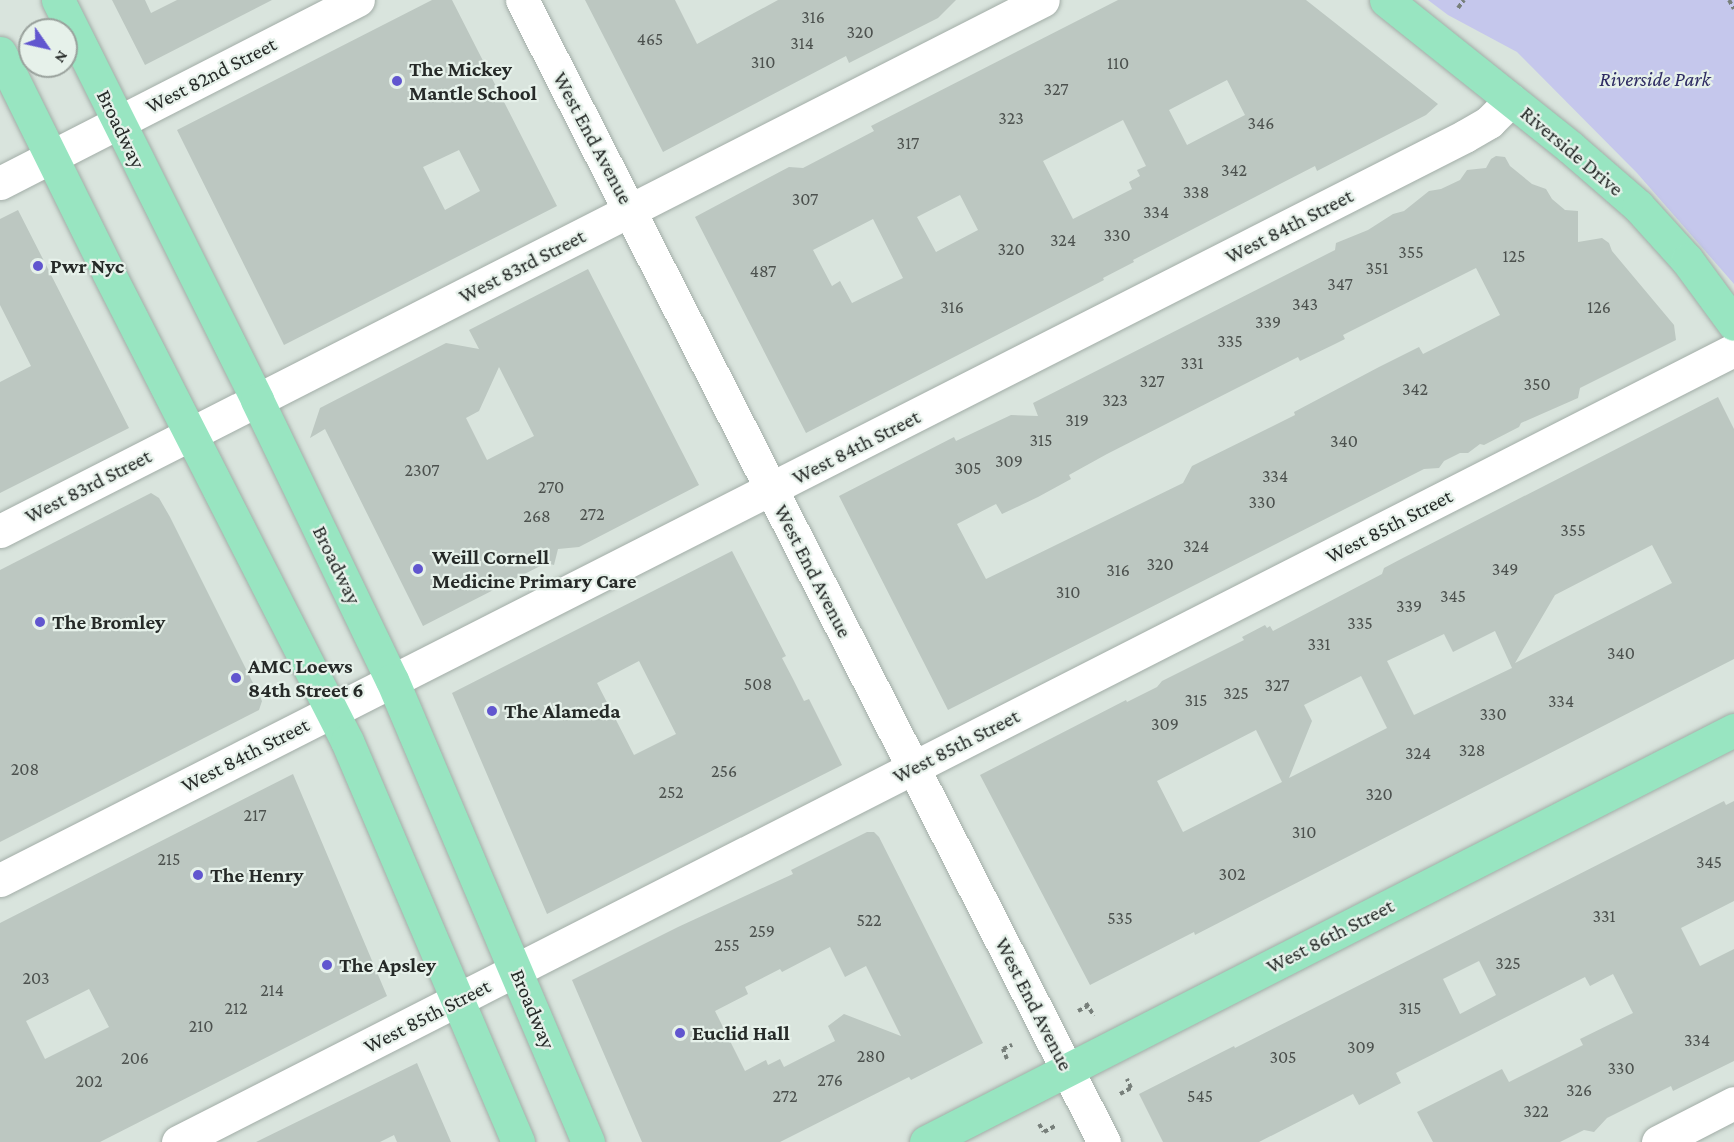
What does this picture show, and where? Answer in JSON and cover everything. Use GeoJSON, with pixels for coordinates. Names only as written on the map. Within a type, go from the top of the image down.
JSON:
{"type":"FeatureCollection","features":[{"type":"Feature","properties":{"kind":"main road","name":"Broadway"},"geometry":{"type":"LineString","coordinates":[[58,0],[257,400],[392,680],[588,1142]]}},
{"type":"Feature","properties":{"kind":"main road","name":"Riverside Drive"},"geometry":{"type":"LineString","coordinates":[[1386,0],[1638,206],[1708,286],[1734,324]]}},
{"type":"Feature","properties":{"kind":"main road"},"geometry":{"type":"LineString","coordinates":[[0,53],[190,434],[332,710],[518,1142]]}},
{"type":"Feature","properties":{"kind":"main road","name":"West 86th Street"},"geometry":{"type":"LineString","coordinates":[[926,1142],[1734,730]]}},
{"type":"Feature","properties":{"kind":"street","name":"West 82nd Street"},"geometry":{"type":"LineString","coordinates":[[0,183],[358,0]]}},
{"type":"Feature","properties":{"kind":"street","name":"West End Avenue"},"geometry":{"type":"LineString","coordinates":[[522,0],[1104,1142]]}},
{"type":"Feature","properties":{"kind":"street","name":"West 83rd Street"},"geometry":{"type":"LineString","coordinates":[[0,531],[1043,0]]}},
{"type":"Feature","properties":{"kind":"street","name":"West 84th Street"},"geometry":{"type":"LineString","coordinates":[[0,880],[332,710],[772,490],[1465,136],[1489,122],[1511,100]]}},
{"type":"Feature","properties":{"kind":"street","name":"West 85th Street"},"geometry":{"type":"LineString","coordinates":[[178,1142],[1734,350]]}},
{"type":"Feature","properties":{"kind":"street"},"geometry":{"type":"LineString","coordinates":[[1658,1142],[1734,1103]]}},
{"type":"Feature","properties":{"kind":"path"},"geometry":{"type":"LineString","coordinates":[[1458,8],[1464,0]]}},
{"type":"Feature","properties":{"kind":"path"},"geometry":{"type":"LineString","coordinates":[[1729,0],[1734,9]]}},
{"type":"Feature","properties":{"kind":"path"},"geometry":{"type":"LineString","coordinates":[[1078,1011],[1087,1005],[1094,1016]]}},
{"type":"Feature","properties":{"kind":"path"},"geometry":{"type":"LineString","coordinates":[[1008,1059],[1004,1049],[1012,1045]]}},
{"type":"Feature","properties":{"kind":"path"},"geometry":{"type":"LineString","coordinates":[[1120,1094],[1131,1088],[1127,1079]]}},
{"type":"Feature","properties":{"kind":"path"},"geometry":{"type":"LineString","coordinates":[[1039,1124],[1044,1132],[1055,1126]]}},
{"type":"Feature","properties":{"kind":"green space","name":"Riverside Park"},"geometry":{"type":"Polygon","coordinates":[[[1428,0],[1734,0],[1734,284],[1637,173],[1517,52],[1448,15],[1428,0]]]}},
{"type":"Feature","properties":{"kind":"building"},"geometry":{"type":"Polygon","coordinates":[[[112,0],[145,0],[151,13],[177,0],[272,0],[145,65],[112,0]]]}},
{"type":"Feature","properties":{"kind":"building"},"geometry":{"type":"Polygon","coordinates":[[[432,0],[452,0],[557,206],[284,345],[177,130],[432,0]],[[459,150],[423,167],[445,210],[480,191],[459,150]]]}},
{"type":"Feature","properties":{"kind":"building"},"geometry":{"type":"Polygon","coordinates":[[[585,0],[675,0],[697,44],[778,0],[956,0],[938,18],[849,63],[846,56],[663,152],[585,0]]]}},
{"type":"Feature","properties":{"kind":"building"},"geometry":{"type":"Polygon","coordinates":[[[1118,0],[1306,0],[1438,104],[1426,115],[1317,171],[1315,166],[1133,260],[1134,262],[1103,278],[1104,280],[806,433],[695,217],[789,167],[803,168],[874,131],[871,126],[1118,0]],[[1227,80],[1169,110],[1187,145],[1245,115],[1227,80]],[[1123,120],[1043,161],[1073,219],[1132,189],[1129,182],[1140,176],[1137,170],[1146,166],[1123,120]],[[960,195],[917,217],[936,252],[978,230],[960,195]],[[873,219],[813,250],[832,286],[840,281],[852,303],[903,278],[873,219]]]}},
{"type":"Feature","properties":{"kind":"building"},"geometry":{"type":"Polygon","coordinates":[[[1496,156],[1505,157],[1510,166],[1532,184],[1546,189],[1552,199],[1565,210],[1578,211],[1578,242],[1602,238],[1609,243],[1612,251],[1674,325],[1676,340],[1580,388],[1578,398],[1521,423],[1519,427],[1484,445],[1480,444],[1468,453],[1460,453],[1444,461],[1439,468],[1424,469],[948,710],[839,496],[954,437],[956,441],[1011,415],[1038,416],[1033,403],[1335,250],[1336,243],[1368,230],[1393,214],[1404,211],[1429,191],[1441,189],[1460,180],[1467,170],[1486,168],[1491,159],[1496,156]],[[1476,268],[1343,335],[1345,339],[1300,361],[1298,357],[1107,454],[1069,475],[1071,479],[1038,497],[1002,514],[996,504],[957,524],[986,579],[1183,483],[1192,466],[1295,415],[1294,412],[1379,367],[1419,347],[1423,354],[1500,315],[1476,268]]]}},
{"type":"Feature","properties":{"kind":"building"},"geometry":{"type":"Polygon","coordinates":[[[18,210],[129,428],[0,493],[0,382],[31,366],[0,305],[0,219],[18,210]]]}},
{"type":"Feature","properties":{"kind":"building"},"geometry":{"type":"Polygon","coordinates":[[[588,269],[699,485],[579,547],[558,549],[554,565],[546,563],[423,626],[325,429],[310,438],[320,408],[446,343],[479,349],[469,330],[588,269]],[[499,367],[479,411],[466,418],[487,460],[534,436],[499,367]]]}},
{"type":"Feature","properties":{"kind":"building"},"geometry":{"type":"Polygon","coordinates":[[[1718,397],[1734,429],[1734,659],[1195,935],[1194,932],[1090,985],[980,775],[1126,700],[1127,702],[1157,687],[1162,681],[1244,640],[1242,637],[1265,625],[1267,628],[1270,626],[1273,631],[1382,574],[1384,568],[1718,397]],[[1652,545],[1555,595],[1515,663],[1672,583],[1652,545]],[[1495,631],[1453,652],[1444,634],[1387,661],[1414,715],[1512,668],[1495,631]],[[1361,676],[1304,705],[1312,721],[1289,778],[1387,728],[1361,676]],[[1256,730],[1157,781],[1183,832],[1282,782],[1256,730]]]}},
{"type":"Feature","properties":{"kind":"building"},"geometry":{"type":"Polygon","coordinates":[[[151,493],[159,498],[170,517],[262,701],[259,710],[0,842],[0,570],[151,493]]]}},
{"type":"Feature","properties":{"kind":"building"},"geometry":{"type":"Polygon","coordinates":[[[732,551],[786,656],[782,658],[804,701],[809,699],[842,765],[547,914],[452,693],[732,551]],[[639,661],[597,683],[634,755],[676,734],[639,661]]]}},
{"type":"Feature","properties":{"kind":"building"},"geometry":{"type":"Polygon","coordinates":[[[293,774],[387,996],[100,1142],[0,1142],[0,923],[293,774]],[[89,989],[26,1021],[45,1059],[109,1027],[89,989]]]}},
{"type":"Feature","properties":{"kind":"building"},"geometry":{"type":"Polygon","coordinates":[[[1724,801],[1726,805],[1734,801],[1734,901],[1681,928],[1700,966],[1734,949],[1734,1061],[1673,1091],[1671,1086],[1607,1118],[1594,1132],[1584,1130],[1560,1142],[1433,1142],[1417,1112],[1502,1069],[1509,1082],[1583,1045],[1580,1039],[1633,1013],[1613,974],[1590,986],[1585,977],[1396,1073],[1401,1083],[1359,1105],[1353,1094],[1259,1142],[1163,1142],[1139,1094],[1234,1046],[1235,1048],[1724,801]],[[1479,961],[1443,979],[1460,1014],[1496,995],[1479,961]]]}},
{"type":"Feature","properties":{"kind":"building"},"geometry":{"type":"Polygon","coordinates":[[[867,832],[874,832],[879,837],[983,1043],[911,1080],[909,1077],[780,1142],[642,1142],[572,980],[678,927],[793,874],[791,870],[867,832]],[[830,947],[782,972],[780,969],[745,987],[748,994],[715,1011],[745,1071],[766,1060],[768,1065],[780,1059],[784,1067],[835,1041],[828,1026],[844,1014],[901,1036],[866,966],[845,977],[830,947]]]}},
{"type":"Feature","properties":{"kind":"building"},"geometry":{"type":"Polygon","coordinates":[[[417,1063],[451,1142],[397,1142],[394,1135],[380,1142],[256,1142],[417,1063]]]}},
{"type":"Feature","properties":{"kind":"place","name":"The Mickey Mantle School"},"geometry":{"type":"Point","coordinates":[397,81]}},
{"type":"Feature","properties":{"kind":"place","name":"Pwr Nyc"},"geometry":{"type":"Point","coordinates":[38,266]}},
{"type":"Feature","properties":{"kind":"place","name":"Weill Cornell Medicine Primary Care"},"geometry":{"type":"Point","coordinates":[418,569]}},
{"type":"Feature","properties":{"kind":"place","name":"The Bromley"},"geometry":{"type":"Point","coordinates":[40,622]}},
{"type":"Feature","properties":{"kind":"place","name":"AMC Loews 84th Street 6"},"geometry":{"type":"Point","coordinates":[236,678]}},
{"type":"Feature","properties":{"kind":"place","name":"The Alameda"},"geometry":{"type":"Point","coordinates":[492,711]}},
{"type":"Feature","properties":{"kind":"place","name":"The Henry"},"geometry":{"type":"Point","coordinates":[198,875]}},
{"type":"Feature","properties":{"kind":"place","name":"The Apsley"},"geometry":{"type":"Point","coordinates":[327,965]}},
{"type":"Feature","properties":{"kind":"place","name":"Euclid Hall"},"geometry":{"type":"Point","coordinates":[680,1033]}}]}
